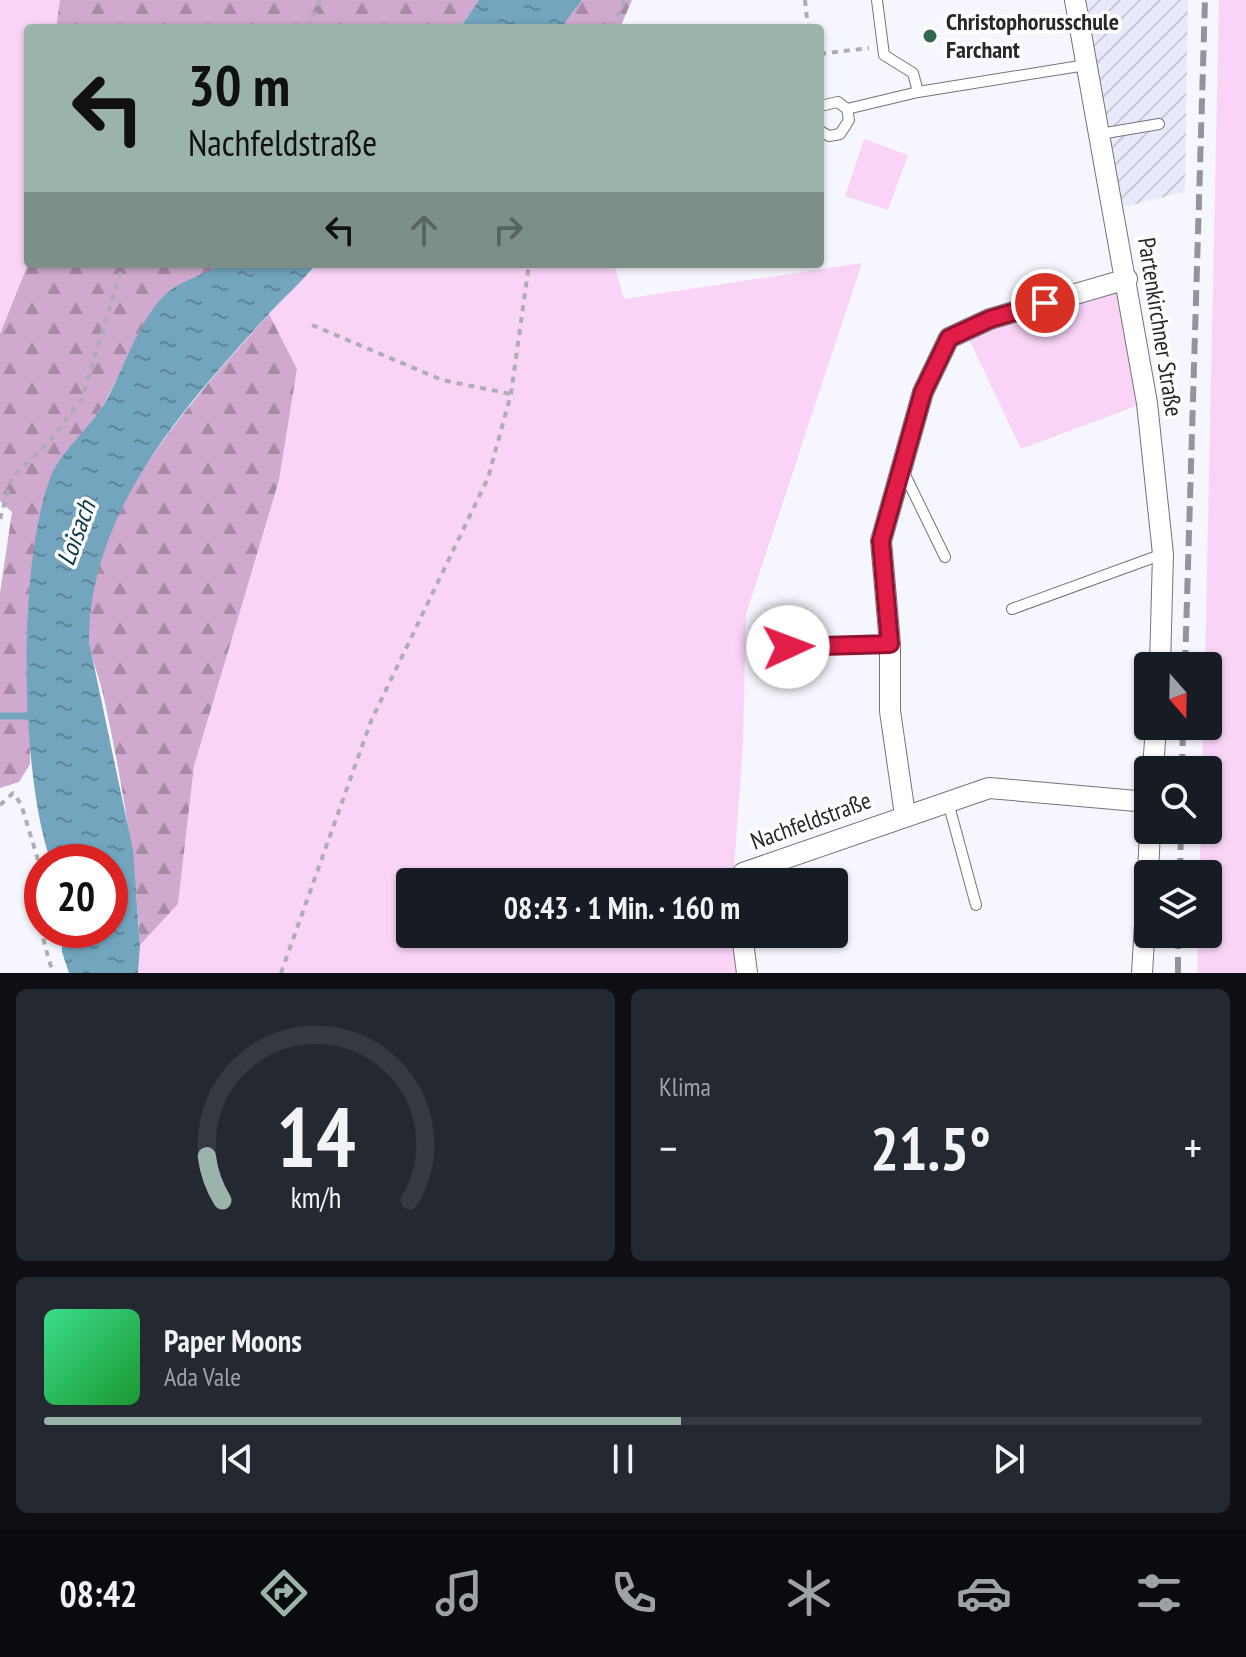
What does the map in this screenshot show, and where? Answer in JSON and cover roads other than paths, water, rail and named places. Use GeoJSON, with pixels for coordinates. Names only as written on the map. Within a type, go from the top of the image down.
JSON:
{"type":"FeatureCollection","features":[{"type":"Feature","properties":{"kind":"street","name":"Partenkirchner Straße"},"geometry":{"type":"LineString","coordinates":[[1075,0],[1127,279],[1149,417],[1163,554],[1160,652]]}},
{"type":"Feature","properties":{"kind":"street","name":"Nachfeldstraße"},"geometry":{"type":"LineString","coordinates":[[905,815],[890,711],[890,644],[881,541],[923,392],[949,338],[990,319],[1127,279]]}},
{"type":"Feature","properties":{"kind":"street","name":"Nachfeldstraße"},"geometry":{"type":"LineString","coordinates":[[757,868],[989,788],[1134,801]]}},
{"type":"Feature","properties":{"kind":"street"},"geometry":{"type":"LineString","coordinates":[[744,948],[747,973]]}},
{"type":"Feature","properties":{"kind":"street"},"geometry":{"type":"LineString","coordinates":[[1142,973],[1144,948]]}},
{"type":"Feature","properties":{"kind":"lane"},"geometry":{"type":"LineString","coordinates":[[877,0],[884,55],[913,73],[918,92]]}},
{"type":"Feature","properties":{"kind":"lane"},"geometry":{"type":"LineString","coordinates":[[847,109],[918,92],[1086,65]]}},
{"type":"Feature","properties":{"kind":"lane"},"geometry":{"type":"LineString","coordinates":[[824,105],[838,102],[847,109],[849,120],[844,130],[834,136],[824,132]]}},
{"type":"Feature","properties":{"kind":"lane"},"geometry":{"type":"LineString","coordinates":[[1100,134],[1159,124]]}},
{"type":"Feature","properties":{"kind":"lane"},"geometry":{"type":"LineString","coordinates":[[902,468],[945,557]]}},
{"type":"Feature","properties":{"kind":"lane"},"geometry":{"type":"LineString","coordinates":[[1012,609],[1163,554]]}},
{"type":"Feature","properties":{"kind":"lane"},"geometry":{"type":"LineString","coordinates":[[788,647],[890,644]]}},
{"type":"Feature","properties":{"kind":"lane"},"geometry":{"type":"LineString","coordinates":[[948,802],[976,905]]}},
{"type":"Feature","properties":{"kind":"water"},"geometry":{"type":"Polygon","coordinates":[[[479,0],[582,0],[564,24],[463,24],[479,0]]]}},
{"type":"Feature","properties":{"kind":"water","name":"Loisach"},"geometry":{"type":"Polygon","coordinates":[[[215,268],[313,268],[203,388],[174,426],[146,465],[123,506],[105,549],[93,594],[89,642],[133,850],[140,945],[138,973],[69,973],[62,948],[128,948],[128,844],[46,844],[33,778],[28,725],[28,613],[32,560],[40,514],[56,466],[102,407],[150,313],[174,288],[215,268]]]}},
{"type":"Feature","properties":{"kind":"waterway"},"geometry":{"type":"LineString","coordinates":[[0,716],[34,716]]}},
{"type":"Feature","properties":{"kind":"railway"},"geometry":{"type":"LineString","coordinates":[[1185,652],[1205,0]]}},
{"type":"Feature","properties":{"kind":"railway"},"geometry":{"type":"LineString","coordinates":[[1182,756],[1183,740]]}},
{"type":"Feature","properties":{"kind":"railway"},"geometry":{"type":"LineString","coordinates":[[1180,860],[1181,844]]}},
{"type":"Feature","properties":{"kind":"railway"},"geometry":{"type":"LineString","coordinates":[[1178,948],[1178,973]]}},
{"type":"Feature","properties":{"kind":"place","name":"Christophorusschule Farchant"},"geometry":{"type":"Point","coordinates":[930,36]}}]}
